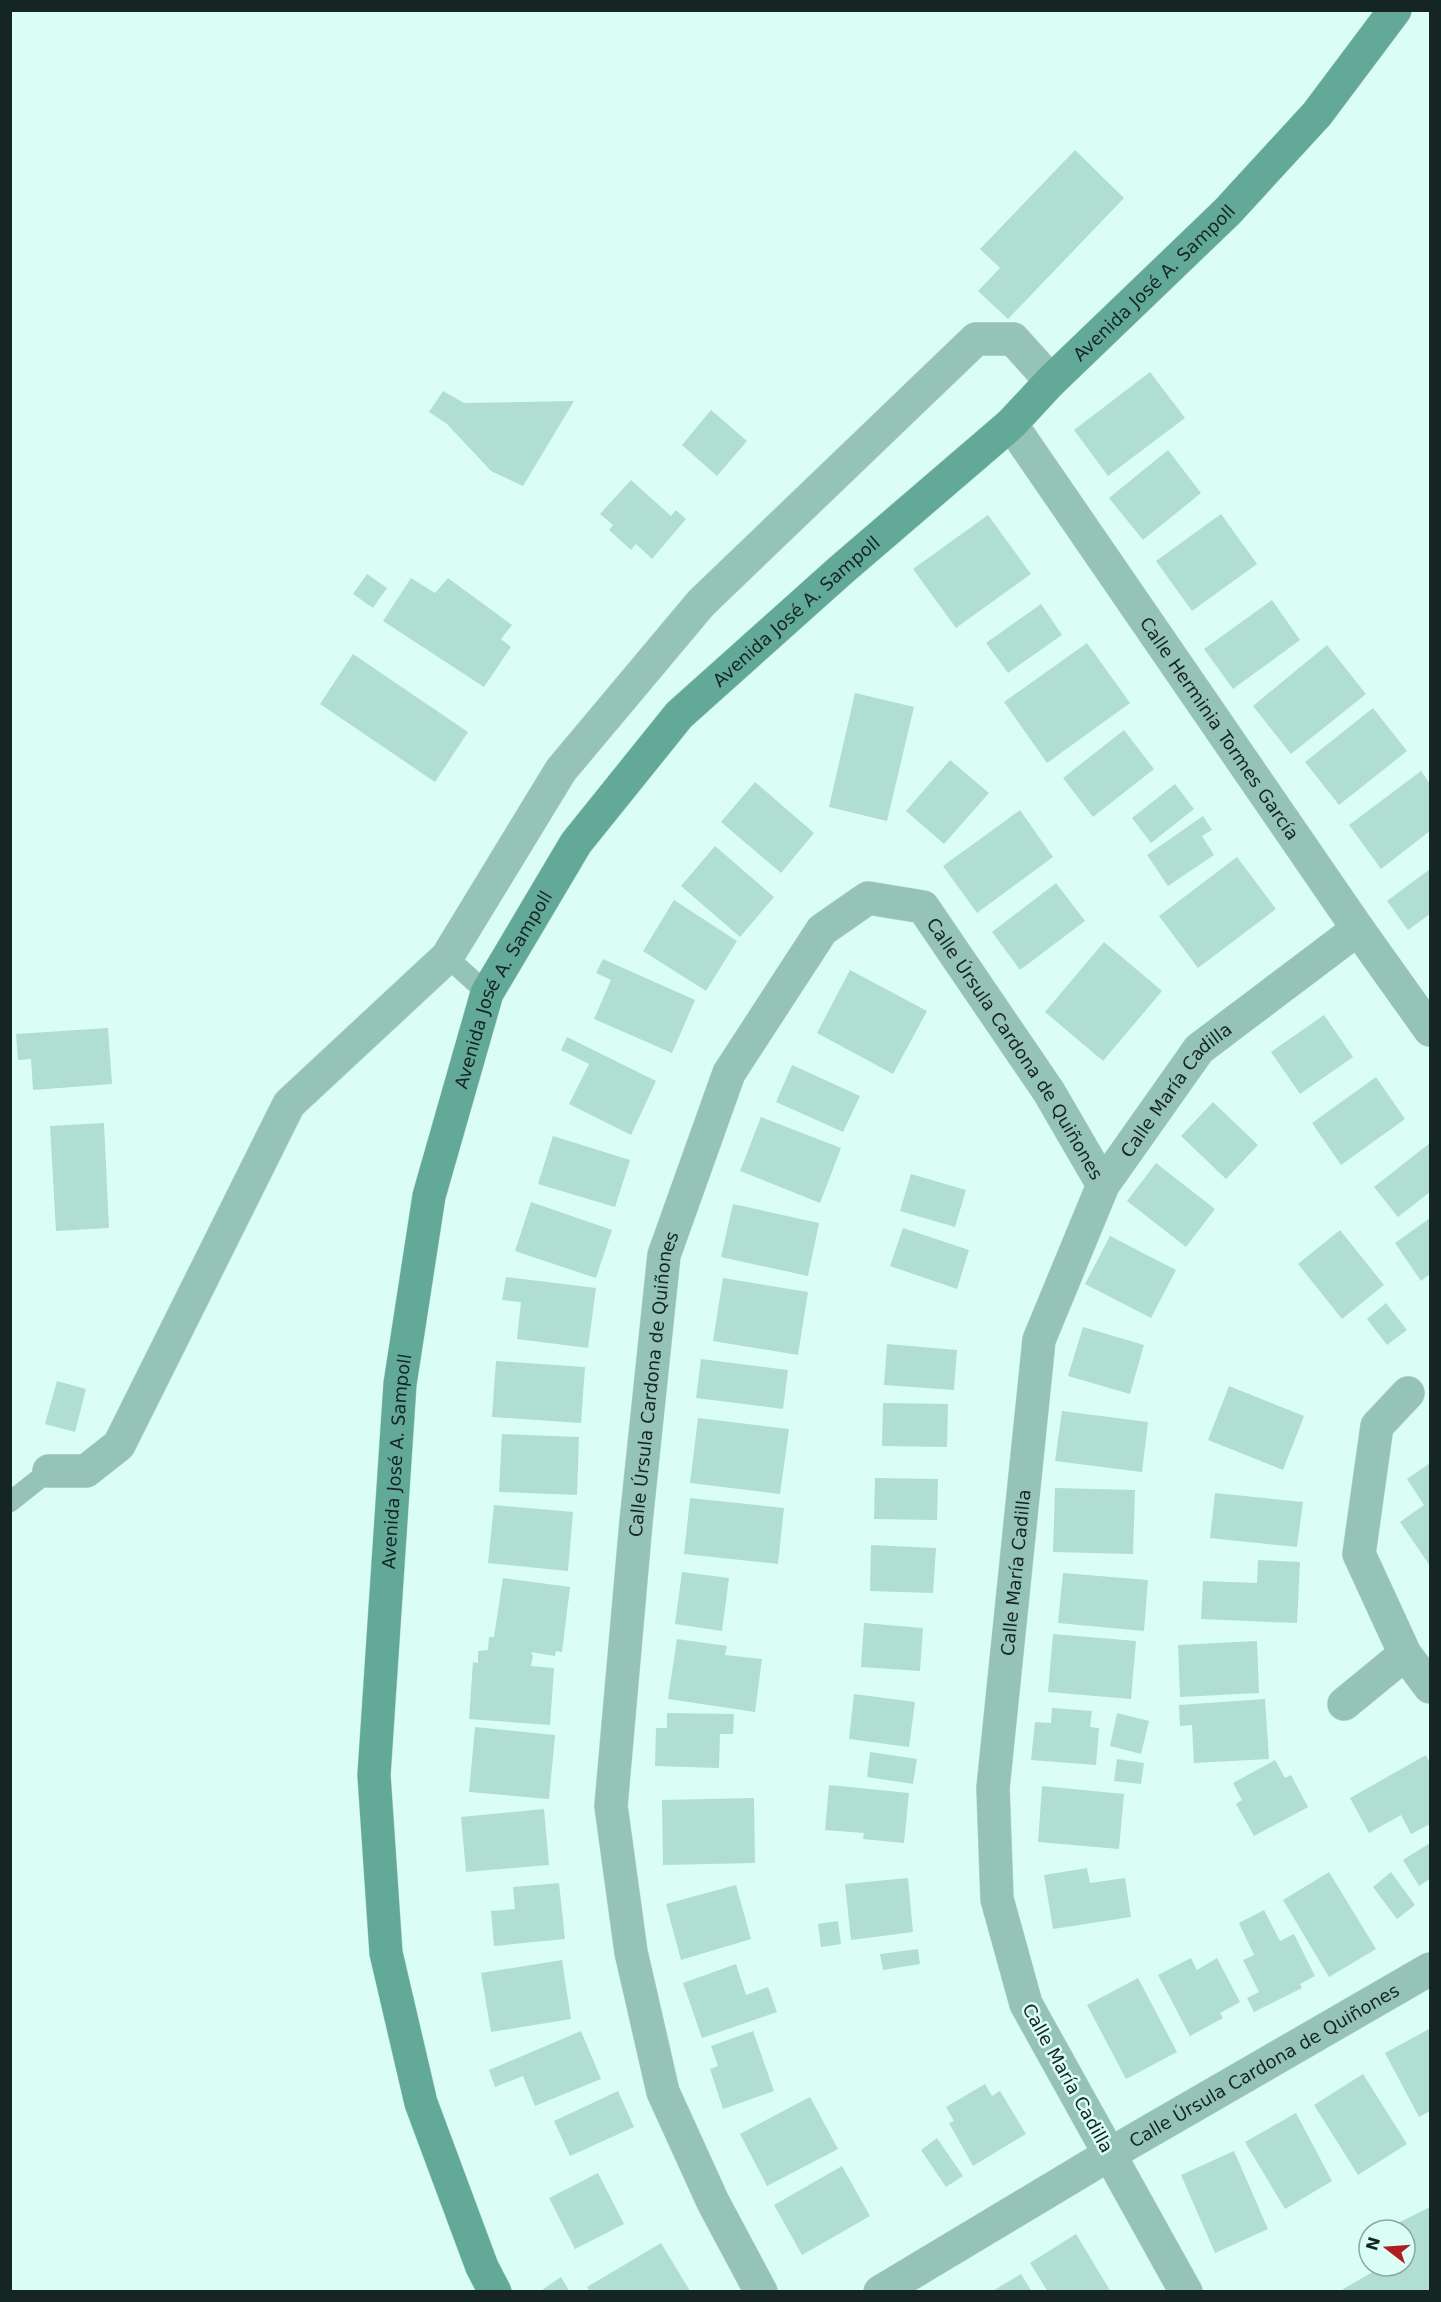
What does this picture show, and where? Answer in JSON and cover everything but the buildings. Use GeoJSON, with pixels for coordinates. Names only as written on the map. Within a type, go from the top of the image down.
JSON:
{"type":"FeatureCollection","features":[{"type":"Feature","properties":{"kind":"street","name":"Avenida José A. Sampoll"},"geometry":{"type":"LineString","coordinates":[[495,2292],[482,2267],[421,2103],[386,1953],[374,1775],[400,1384],[429,1196],[488,993],[576,843],[680,715],[841,570],[1011,424],[1051,381],[1234,204],[1317,114],[1395,10]]}},
{"type":"Feature","properties":{"kind":"street"},"geometry":{"type":"LineString","coordinates":[[49,1471],[86,1471],[119,1445],[289,1104],[447,957],[561,770],[701,603],[976,339],[1012,339],[1051,381]]}},
{"type":"Feature","properties":{"kind":"street","name":"Calle Herminia Tormes García"},"geometry":{"type":"LineString","coordinates":[[1011,424],[1358,929],[1431,1030]]}},
{"type":"Feature","properties":{"kind":"street","name":"Calle Úrsula Cardona de Quiñones"},"geometry":{"type":"LineString","coordinates":[[762,2292],[713,2202],[663,2092],[631,1953],[611,1806],[636,1522],[664,1255],[729,1073],[822,930],[868,898],[923,907],[1048,1092],[1103,1185]]}},
{"type":"Feature","properties":{"kind":"street","name":"Calle María Cadilla"},"geometry":{"type":"LineString","coordinates":[[1186,2292],[1026,2004],[997,1899],[993,1788],[1039,1340],[1103,1185],[1199,1049],[1358,929]]}},
{"type":"Feature","properties":{"kind":"street"},"geometry":{"type":"LineString","coordinates":[[1408,1393],[1377,1426],[1359,1554],[1405,1654],[1431,1687]]}},
{"type":"Feature","properties":{"kind":"street"},"geometry":{"type":"LineString","coordinates":[[1344,1704],[1405,1654]]}},
{"type":"Feature","properties":{"kind":"street","name":"Calle Úrsula Cardona de Quiñones"},"geometry":{"type":"LineString","coordinates":[[880,2292],[1110,2154],[1431,1969]]}},
{"type":"Feature","properties":{"kind":"lane"},"geometry":{"type":"LineString","coordinates":[[447,957],[488,993]]}},
{"type":"Feature","properties":{"kind":"lane"},"geometry":{"type":"LineString","coordinates":[[10,1502],[49,1471]]}}]}
